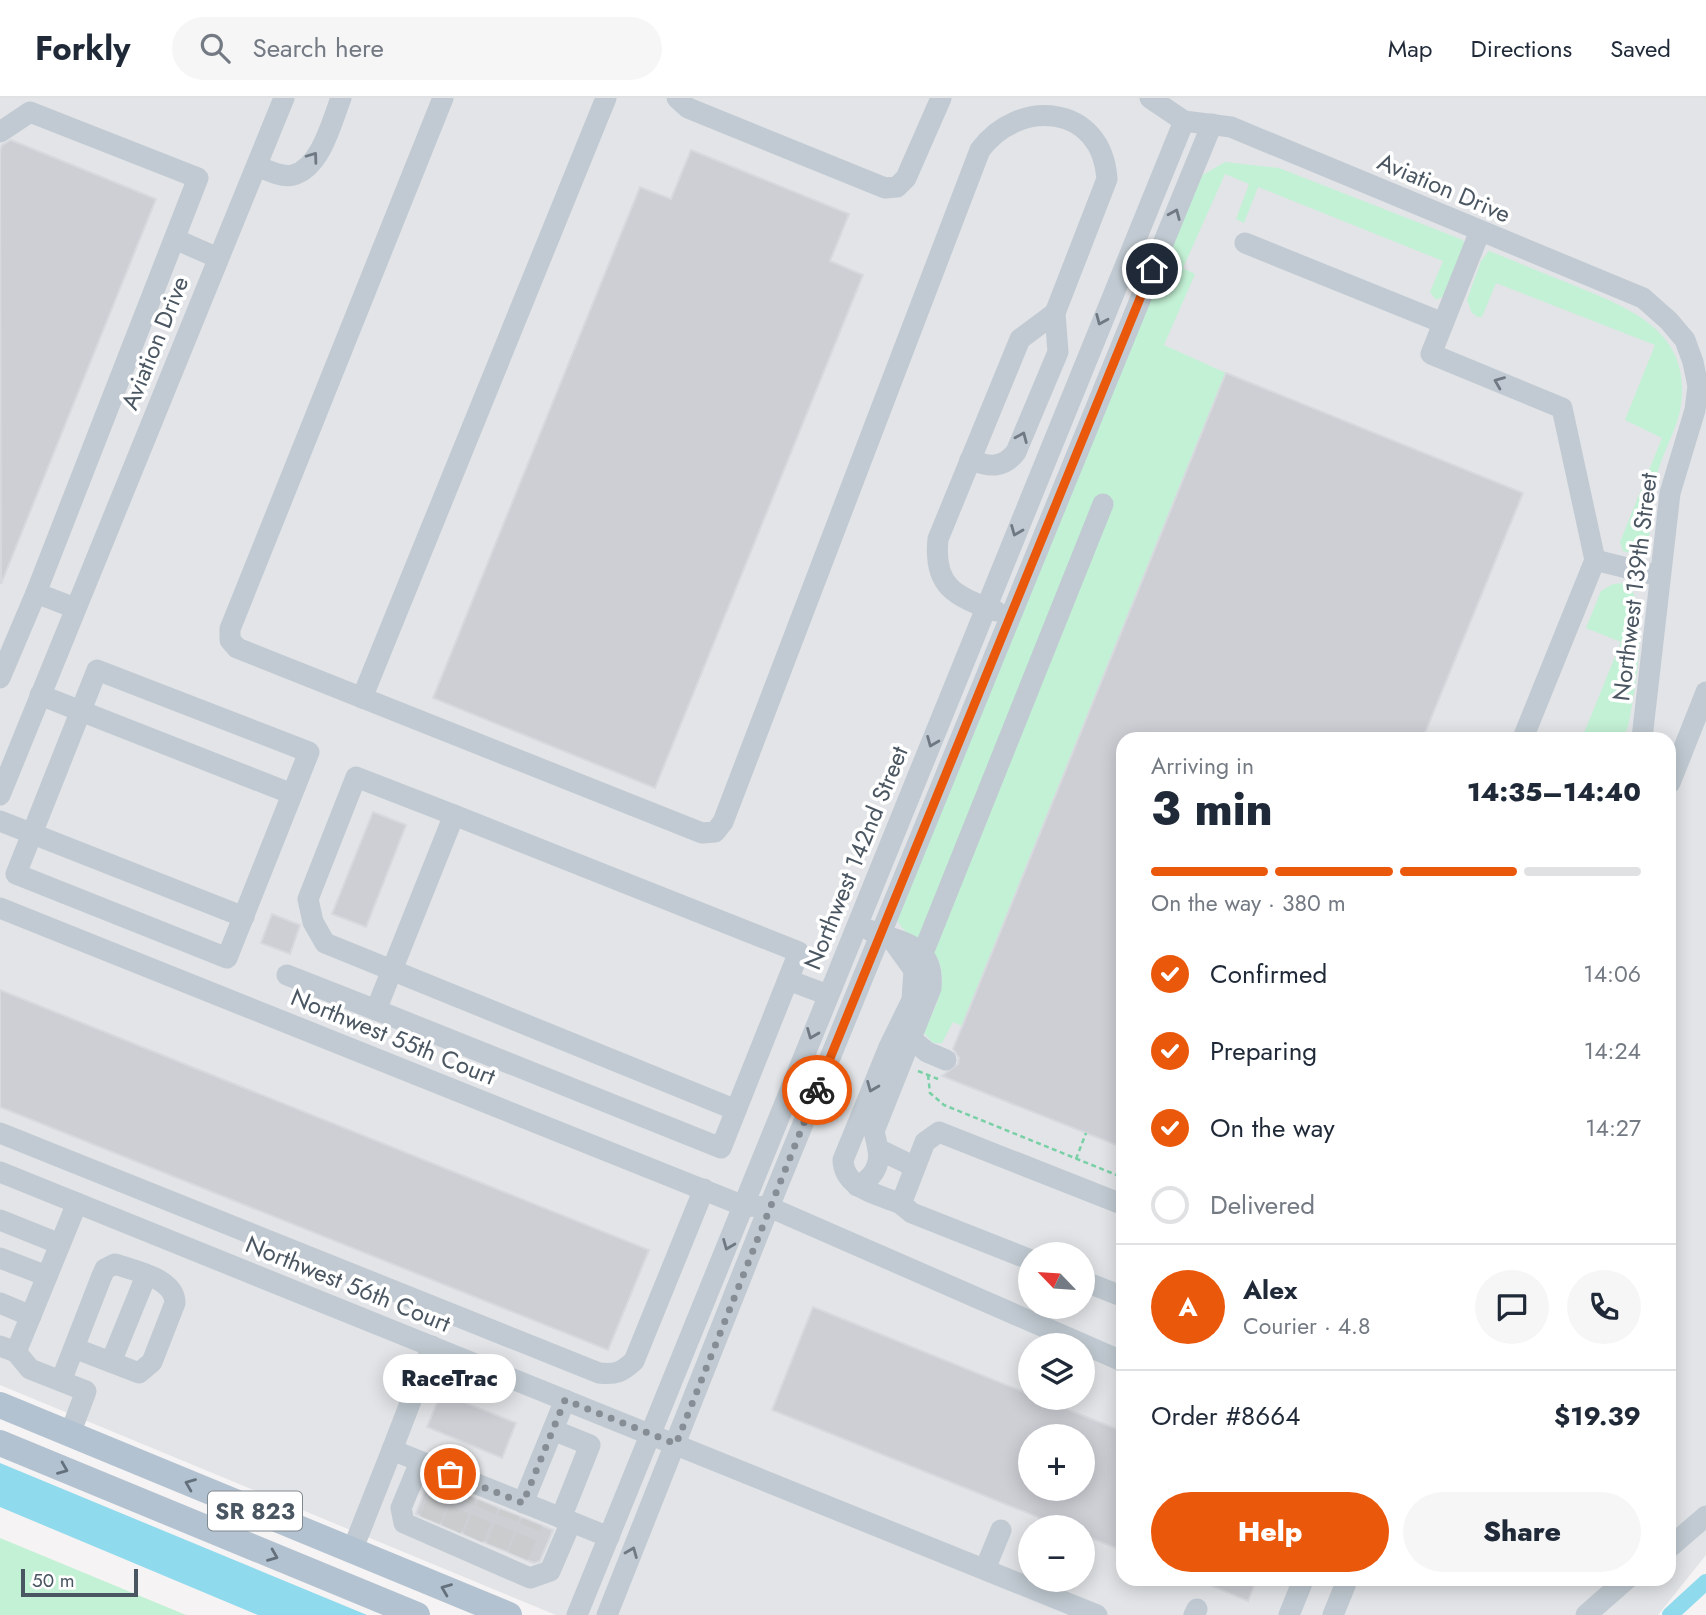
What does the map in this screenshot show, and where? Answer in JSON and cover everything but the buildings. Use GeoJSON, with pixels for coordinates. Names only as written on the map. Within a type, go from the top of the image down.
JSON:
{"type":"FeatureCollection","features":[{"type":"Feature","properties":{"kind":"main road","name":"SR 823"},"geometry":{"type":"LineString","coordinates":[[0,1405],[509,1615]]}},
{"type":"Feature","properties":{"kind":"main road","name":"SR 823"},"geometry":{"type":"LineString","coordinates":[[0,1443],[416,1615]]}},
{"type":"Feature","properties":{"kind":"street","name":"Aviation Drive"},"geometry":{"type":"LineString","coordinates":[[0,794],[284,98]]}},
{"type":"Feature","properties":{"kind":"street"},"geometry":{"type":"LineString","coordinates":[[257,166],[279,175],[294,175],[309,165],[321,147],[341,98]]}},
{"type":"Feature","properties":{"kind":"street"},"geometry":{"type":"LineString","coordinates":[[443,98],[230,629],[230,640],[237,648],[702,833],[715,832],[723,822],[980,150],[991,130],[1005,118],[1027,108],[1046,108],[1081,122],[1096,136],[1106,158],[1107,179],[1102,200],[1055,313],[1058,352],[1016,452],[1009,461],[998,466],[970,460]]}},
{"type":"Feature","properties":{"kind":"street"},"geometry":{"type":"LineString","coordinates":[[677,98],[688,108],[885,188],[897,187],[906,178],[941,98]]}},
{"type":"Feature","properties":{"kind":"street","name":"Aviation Drive"},"geometry":{"type":"LineString","coordinates":[[1150,98],[1184,121],[1231,127],[1643,298],[1669,321],[1685,340],[1693,362]]}},
{"type":"Feature","properties":{"kind":"street"},"geometry":{"type":"LineString","coordinates":[[362,698],[598,101]]}},
{"type":"Feature","properties":{"kind":"street"},"geometry":{"type":"LineString","coordinates":[[0,132],[30,112],[198,178],[36,593],[0,678]]}},
{"type":"Feature","properties":{"kind":"street","name":"Northwest 142nd Street"},"geometry":{"type":"LineString","coordinates":[[577,1615],[1184,121]]}},
{"type":"Feature","properties":{"kind":"street"},"geometry":{"type":"LineString","coordinates":[[607,1615],[769,1207],[887,937],[1010,616],[1212,124]]}},
{"type":"Feature","properties":{"kind":"street"},"geometry":{"type":"LineString","coordinates":[[1480,231],[1431,354],[1562,408],[1595,560],[1524,732]]}},
{"type":"Feature","properties":{"kind":"street"},"geometry":{"type":"LineString","coordinates":[[175,239],[218,258]]}},
{"type":"Feature","properties":{"kind":"street"},"geometry":{"type":"LineString","coordinates":[[1245,243],[1443,323]]}},
{"type":"Feature","properties":{"kind":"street"},"geometry":{"type":"LineString","coordinates":[[1010,616],[954,592],[943,581],[936,563],[938,539],[1020,338],[1055,313]]}},
{"type":"Feature","properties":{"kind":"street","name":"Northwest 139th Street"},"geometry":{"type":"LineString","coordinates":[[1643,732],[1659,576],[1673,478],[1696,410],[1698,386],[1693,362]]}},
{"type":"Feature","properties":{"kind":"street"},"geometry":{"type":"LineString","coordinates":[[923,953],[1103,504]]}},
{"type":"Feature","properties":{"kind":"street"},"geometry":{"type":"LineString","coordinates":[[1595,560],[1659,576]]}},
{"type":"Feature","properties":{"kind":"street"},"geometry":{"type":"LineString","coordinates":[[36,593],[75,608]]}},
{"type":"Feature","properties":{"kind":"street"},"geometry":{"type":"LineString","coordinates":[[97,670],[309,752],[227,958],[16,874],[81,710],[97,670]]}},
{"type":"Feature","properties":{"kind":"street"},"geometry":{"type":"LineString","coordinates":[[1676,768],[1706,692]]}},
{"type":"Feature","properties":{"kind":"street"},"geometry":{"type":"LineString","coordinates":[[40,695],[292,794]]}},
{"type":"Feature","properties":{"kind":"street"},"geometry":{"type":"LineString","coordinates":[[287,975],[721,1148],[799,952],[356,777],[308,899],[319,936],[325,943],[736,1110]]}},
{"type":"Feature","properties":{"kind":"street"},"geometry":{"type":"LineString","coordinates":[[376,1010],[454,815]]}},
{"type":"Feature","properties":{"kind":"street"},"geometry":{"type":"LineString","coordinates":[[0,821],[244,917]]}},
{"type":"Feature","properties":{"kind":"street","name":"Northwest 55th Court"},"geometry":{"type":"LineString","coordinates":[[1,911],[744,1206],[769,1207]]}},
{"type":"Feature","properties":{"kind":"street"},"geometry":{"type":"LineString","coordinates":[[857,926],[903,940],[923,953],[932,974],[931,988],[874,1131],[878,1163],[872,1175],[857,1186]]}},
{"type":"Feature","properties":{"kind":"street"},"geometry":{"type":"LineString","coordinates":[[887,937],[915,970],[915,984],[912,1000],[889,1048],[843,1160],[848,1179],[857,1186],[901,1204],[912,1213],[1018,1255]]}},
{"type":"Feature","properties":{"kind":"street"},"geometry":{"type":"LineString","coordinates":[[788,980],[828,995]]}},
{"type":"Feature","properties":{"kind":"street"},"geometry":{"type":"LineString","coordinates":[[911,1039],[942,1069]]}},
{"type":"Feature","properties":{"kind":"street"},"geometry":{"type":"LineString","coordinates":[[901,1204],[925,1142],[939,1132],[1116,1202]]}},
{"type":"Feature","properties":{"kind":"street"},"geometry":{"type":"LineString","coordinates":[[0,1133],[599,1373],[618,1374],[634,1361],[704,1189]]}},
{"type":"Feature","properties":{"kind":"street"},"geometry":{"type":"LineString","coordinates":[[878,1149],[915,1167]]}},
{"type":"Feature","properties":{"kind":"street","name":"Northwest 56th Court"},"geometry":{"type":"LineString","coordinates":[[0,1172],[1097,1615]]}},
{"type":"Feature","properties":{"kind":"street"},"geometry":{"type":"LineString","coordinates":[[70,1434],[86,1391],[30,1369],[8,1349],[31,1316],[77,1203]]}},
{"type":"Feature","properties":{"kind":"street"},"geometry":{"type":"LineString","coordinates":[[769,1207],[1116,1359]]}},
{"type":"Feature","properties":{"kind":"street"},"geometry":{"type":"LineString","coordinates":[[0,1220],[60,1244]]}},
{"type":"Feature","properties":{"kind":"street"},"geometry":{"type":"LineString","coordinates":[[260,1277],[274,1243]]}},
{"type":"Feature","properties":{"kind":"street"},"geometry":{"type":"LineString","coordinates":[[0,1258],[47,1276]]}},
{"type":"Feature","properties":{"kind":"street"},"geometry":{"type":"LineString","coordinates":[[61,1381],[74,1348],[106,1269],[115,1264],[170,1285],[175,1294],[175,1303],[152,1362],[139,1373],[74,1348]]}},
{"type":"Feature","properties":{"kind":"street"},"geometry":{"type":"LineString","coordinates":[[111,1362],[146,1276]]}},
{"type":"Feature","properties":{"kind":"street"},"geometry":{"type":"LineString","coordinates":[[1096,1286],[1116,1294]]}},
{"type":"Feature","properties":{"kind":"street"},"geometry":{"type":"LineString","coordinates":[[0,1303],[31,1316]]}},
{"type":"Feature","properties":{"kind":"street"},"geometry":{"type":"LineString","coordinates":[[352,1551],[432,1346]]}},
{"type":"Feature","properties":{"kind":"street"},"geometry":{"type":"LineString","coordinates":[[524,1509],[565,1400]]}},
{"type":"Feature","properties":{"kind":"street"},"geometry":{"type":"LineString","coordinates":[[421,1462],[401,1508],[404,1523],[427,1526],[515,1563],[530,1578],[550,1571],[590,1445],[553,1430]]}},
{"type":"Feature","properties":{"kind":"street"},"geometry":{"type":"LineString","coordinates":[[392,1450],[421,1462],[447,1480],[609,1537]]}},
{"type":"Feature","properties":{"kind":"street"},"geometry":{"type":"LineString","coordinates":[[1676,1541],[1706,1516]]}},
{"type":"Feature","properties":{"kind":"street"},"geometry":{"type":"LineString","coordinates":[[985,1569],[1001,1530]]}},
{"type":"Feature","properties":{"kind":"street"},"geometry":{"type":"LineString","coordinates":[[1289,1615],[1301,1586]]}},
{"type":"Feature","properties":{"kind":"street"},"geometry":{"type":"LineString","coordinates":[[1333,1615],[1345,1586]]}},
{"type":"Feature","properties":{"kind":"street"},"geometry":{"type":"LineString","coordinates":[[1586,1615],[1619,1586]]}},
{"type":"Feature","properties":{"kind":"path"},"geometry":{"type":"LineString","coordinates":[[915,1070],[928,1075],[942,1069]]}},
{"type":"Feature","properties":{"kind":"path"},"geometry":{"type":"LineString","coordinates":[[928,1075],[930,1093],[944,1105],[1116,1175]]}},
{"type":"Feature","properties":{"kind":"path"},"geometry":{"type":"LineString","coordinates":[[1076,1159],[1086,1133]]}},
{"type":"Feature","properties":{"kind":"shaded area"},"geometry":{"type":"Polygon","coordinates":[[[0,98],[1706,98],[1706,1555],[1658,1615],[556,1615],[0,1385],[0,98]]]}},
{"type":"Feature","properties":{"kind":"green space"},"geometry":{"type":"Polygon","coordinates":[[[1225,162],[1279,168],[1463,240],[1464,245],[1444,296],[1436,300],[1430,292],[1443,261],[1258,187],[1244,223],[1236,219],[1249,184],[1225,174],[1183,268],[1195,274],[1164,345],[1226,373],[962,1026],[953,1022],[942,1043],[933,1043],[924,1033],[940,993],[940,966],[929,948],[905,931],[897,916],[1201,176],[1225,162]]]}},
{"type":"Feature","properties":{"kind":"green space"},"geometry":{"type":"Polygon","coordinates":[[[1489,251],[1634,313],[1666,340],[1676,357],[1681,379],[1681,404],[1657,475],[1647,542],[1637,555],[1623,551],[1620,542],[1662,438],[1625,420],[1655,345],[1496,283],[1482,317],[1478,317],[1472,313],[1467,300],[1481,261],[1489,251]]]}},
{"type":"Feature","properties":{"kind":"green space"},"geometry":{"type":"Polygon","coordinates":[[[1624,583],[1633,592],[1638,607],[1639,648],[1629,723],[1626,732],[1584,732],[1621,642],[1586,628],[1601,591],[1613,584],[1624,583]]]}},
{"type":"Feature","properties":{"kind":"green space"},"geometry":{"type":"Polygon","coordinates":[[[0,1538],[186,1615],[0,1615],[0,1538]]]}},
{"type":"Feature","properties":{"kind":"water"},"geometry":{"type":"Polygon","coordinates":[[[0,1463],[367,1615],[258,1615],[0,1507],[0,1463]]]}},
{"type":"Feature","properties":{"kind":"waterway"},"geometry":{"type":"LineString","coordinates":[[1670,1615],[1706,1582]]}},
{"type":"Feature","properties":{"kind":"tunnel"},"geometry":{"type":"LineString","coordinates":[[430,1520],[444,1486]]}},
{"type":"Feature","properties":{"kind":"tunnel"},"geometry":{"type":"LineString","coordinates":[[451,1529],[466,1495]]}},
{"type":"Feature","properties":{"kind":"tunnel"},"geometry":{"type":"LineString","coordinates":[[473,1538],[488,1504]]}},
{"type":"Feature","properties":{"kind":"tunnel"},"geometry":{"type":"LineString","coordinates":[[497,1547],[510,1513]]}},
{"type":"Feature","properties":{"kind":"tunnel"},"geometry":{"type":"LineString","coordinates":[[518,1556],[532,1522]]}},
{"type":"Feature","properties":{"kind":"way so far"},"geometry":{"type":"LineString","coordinates":[[450,1474],[523,1503],[565,1400],[676,1444],[817,1090]]}},
{"type":"Feature","properties":{"kind":"place","name":"RaceTrac"},"geometry":{"type":"Point","coordinates":[450,1474]}},
{"type":"Feature","properties":{"kind":"route"},"geometry":{"type":"LineString","coordinates":[[817,1090],[1152,269]]}}]}
